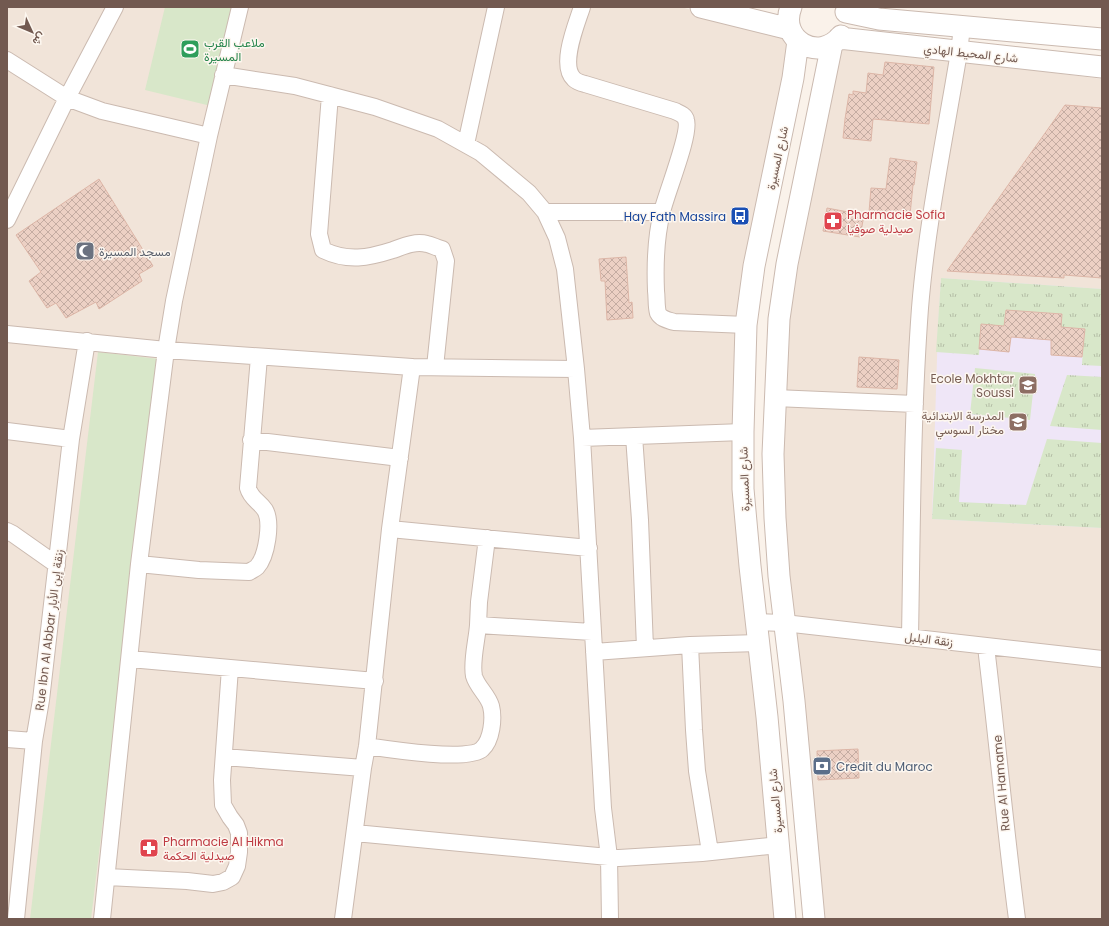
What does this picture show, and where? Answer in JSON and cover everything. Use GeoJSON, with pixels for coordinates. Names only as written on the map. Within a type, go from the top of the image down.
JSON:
{"type":"FeatureCollection","features":[{"type":"Feature","properties":{"kind":"street"},"geometry":{"type":"LineString","coordinates":[[7,220],[67,98],[115,7]]}},
{"type":"Feature","properties":{"kind":"street"},"geometry":{"type":"LineString","coordinates":[[102,919],[139,564],[166,350],[174,301],[209,136],[240,7]]}},
{"type":"Feature","properties":{"kind":"street"},"geometry":{"type":"LineString","coordinates":[[466,144],[496,7]]}},
{"type":"Feature","properties":{"kind":"street"},"geometry":{"type":"LineString","coordinates":[[582,7],[567,60],[568,70],[574,79],[585,84],[675,111],[682,115],[686,120],[687,128],[684,142],[662,212],[655,264],[658,313],[661,317],[674,322],[746,325]]}},
{"type":"Feature","properties":{"kind":"street"},"geometry":{"type":"LineString","coordinates":[[702,7],[794,35]]}},
{"type":"Feature","properties":{"kind":"street","name":"شارع المسيرة"},"geometry":{"type":"LineString","coordinates":[[785,919],[779,845],[743,489],[743,432],[746,325],[754,266],[793,78],[794,35],[788,15],[791,7]]}},
{"type":"Feature","properties":{"kind":"street"},"geometry":{"type":"LineString","coordinates":[[814,919],[794,701],[784,623],[775,518],[773,454],[779,319],[787,264],[836,41],[843,34],[846,24],[845,10]]}},
{"type":"Feature","properties":{"kind":"street","name":"شارع المحيط الهادي"},"geometry":{"type":"LineString","coordinates":[[845,10],[879,19],[1102,39]]}},
{"type":"Feature","properties":{"kind":"street"},"geometry":{"type":"LineString","coordinates":[[910,637],[915,404],[920,307],[930,222],[962,27]]}},
{"type":"Feature","properties":{"kind":"street","name":"شارع المحيط الهادي"},"geometry":{"type":"LineString","coordinates":[[794,35],[809,47],[815,48],[827,46],[836,41],[1102,67]]}},
{"type":"Feature","properties":{"kind":"street"},"geometry":{"type":"LineString","coordinates":[[7,60],[67,98],[102,111],[209,136]]}},
{"type":"Feature","properties":{"kind":"street"},"geometry":{"type":"LineString","coordinates":[[223,75],[295,86],[375,107],[438,129],[481,153],[529,192],[544,212],[557,238],[565,269],[582,438],[603,808],[609,857],[610,919]]}},
{"type":"Feature","properties":{"kind":"street"},"geometry":{"type":"LineString","coordinates":[[330,95],[319,234],[323,250],[334,256],[362,258],[374,256],[409,244],[426,243],[442,250],[446,261],[436,367]]}},
{"type":"Feature","properties":{"kind":"street"},"geometry":{"type":"LineString","coordinates":[[544,212],[662,212]]}},
{"type":"Feature","properties":{"kind":"street"},"geometry":{"type":"LineString","coordinates":[[7,334],[166,350],[412,367],[576,369]]}},
{"type":"Feature","properties":{"kind":"street","name":"Rue Ibn Al Abbar زنقة إبن الأبار"},"geometry":{"type":"LineString","coordinates":[[16,919],[34,741],[57,565],[71,439],[87,341]]}},
{"type":"Feature","properties":{"kind":"street"},"geometry":{"type":"LineString","coordinates":[[139,564],[199,570],[249,572],[257,568],[262,560],[268,530],[267,516],[264,509],[250,494],[248,488],[259,357]]}},
{"type":"Feature","properties":{"kind":"street"},"geometry":{"type":"LineString","coordinates":[[343,919],[367,746],[390,529],[412,367]]}},
{"type":"Feature","properties":{"kind":"street"},"geometry":{"type":"LineString","coordinates":[[775,398],[915,404]]}},
{"type":"Feature","properties":{"kind":"street"},"geometry":{"type":"LineString","coordinates":[[7,431],[71,439]]}},
{"type":"Feature","properties":{"kind":"street"},"geometry":{"type":"LineString","coordinates":[[582,438],[743,432]]}},
{"type":"Feature","properties":{"kind":"street"},"geometry":{"type":"LineString","coordinates":[[634,436],[640,520],[645,648]]}},
{"type":"Feature","properties":{"kind":"street"},"geometry":{"type":"LineString","coordinates":[[251,440],[400,458]]}},
{"type":"Feature","properties":{"kind":"street"},"geometry":{"type":"LineString","coordinates":[[390,529],[589,548]]}},
{"type":"Feature","properties":{"kind":"street"},"geometry":{"type":"LineString","coordinates":[[7,531],[57,565]]}},
{"type":"Feature","properties":{"kind":"street"},"geometry":{"type":"LineString","coordinates":[[367,746],[456,755],[471,755],[482,750],[488,739],[492,720],[491,705],[474,677],[474,664],[487,538]]}},
{"type":"Feature","properties":{"kind":"street","name":"زنقة البلبل"},"geometry":{"type":"LineString","coordinates":[[757,622],[784,623],[1102,660]]}},
{"type":"Feature","properties":{"kind":"street"},"geometry":{"type":"LineString","coordinates":[[478,625],[592,632]]}},
{"type":"Feature","properties":{"kind":"street"},"geometry":{"type":"LineString","coordinates":[[594,652],[690,645],[759,643]]}},
{"type":"Feature","properties":{"kind":"street"},"geometry":{"type":"LineString","coordinates":[[690,645],[697,771],[710,852]]}},
{"type":"Feature","properties":{"kind":"street","name":"Rue Al Hamame"},"geometry":{"type":"LineString","coordinates":[[986,646],[998,738],[1008,853],[1017,919]]}},
{"type":"Feature","properties":{"kind":"street"},"geometry":{"type":"LineString","coordinates":[[130,659],[375,681]]}},
{"type":"Feature","properties":{"kind":"street"},"geometry":{"type":"LineString","coordinates":[[107,877],[213,884],[223,882],[232,877],[237,866],[240,852],[239,833],[236,824],[230,817],[224,805],[222,780],[230,668]]}},
{"type":"Feature","properties":{"kind":"street"},"geometry":{"type":"LineString","coordinates":[[7,739],[34,741]]}},
{"type":"Feature","properties":{"kind":"street"},"geometry":{"type":"LineString","coordinates":[[224,757],[363,768]]}},
{"type":"Feature","properties":{"kind":"street"},"geometry":{"type":"LineString","coordinates":[[354,833],[609,857],[710,852],[779,845]]}},
{"type":"Feature","properties":{"kind":"shaded area"},"geometry":{"type":"Polygon","coordinates":[[[7,7],[681,7],[797,40],[746,325],[743,432],[785,919],[7,919],[7,7]]]}},
{"type":"Feature","properties":{"kind":"shaded area"},"geometry":{"type":"Polygon","coordinates":[[[837,45],[1102,79],[1102,919],[814,919],[775,398],[837,45]]]}},
{"type":"Feature","properties":{"kind":"shaded area","name":"المدرسة الابتدائية مختار السوسي"},"geometry":{"type":"Polygon","coordinates":[[[941,278],[1102,289],[1102,528],[932,519],[938,326],[941,278]]]}},
{"type":"Feature","properties":{"kind":"green space","name":"ملاعب القرب المسيرة"},"geometry":{"type":"Polygon","coordinates":[[[165,7],[234,7],[211,106],[145,90],[165,7]]]}},
{"type":"Feature","properties":{"kind":"green space"},"geometry":{"type":"Polygon","coordinates":[[[941,278],[1102,289],[1102,366],[1082,365],[1084,329],[1061,327],[1062,314],[1006,310],[1004,326],[981,325],[979,355],[936,352],[941,278]]]}},
{"type":"Feature","properties":{"kind":"green space"},"geometry":{"type":"Polygon","coordinates":[[[98,352],[159,359],[91,919],[30,919],[98,352]]]}},
{"type":"Feature","properties":{"kind":"green space"},"geometry":{"type":"Polygon","coordinates":[[[975,368],[1035,374],[1030,420],[970,414],[975,368]]]}},
{"type":"Feature","properties":{"kind":"green space"},"geometry":{"type":"Polygon","coordinates":[[[1067,375],[1102,377],[1102,430],[1050,426],[1067,375]]]}},
{"type":"Feature","properties":{"kind":"green space"},"geometry":{"type":"Polygon","coordinates":[[[1047,439],[1102,443],[1102,528],[932,519],[936,448],[962,450],[959,502],[1026,505],[1047,439]]]}},
{"type":"Feature","properties":{"kind":"building"},"geometry":{"type":"Polygon","coordinates":[[[885,62],[934,67],[929,124],[873,119],[871,141],[843,138],[849,94],[853,95],[853,91],[866,93],[868,73],[883,75],[885,62]]]}},
{"type":"Feature","properties":{"kind":"building"},"geometry":{"type":"Polygon","coordinates":[[[1065,105],[1102,108],[1102,278],[1064,275],[1064,278],[947,271],[1065,105]]]}},
{"type":"Feature","properties":{"kind":"building"},"geometry":{"type":"Polygon","coordinates":[[[890,158],[917,162],[910,215],[869,212],[871,188],[886,189],[890,158]]]}},
{"type":"Feature","properties":{"kind":"building","name":"مسجد المسيرة"},"geometry":{"type":"Polygon","coordinates":[[[99,179],[153,266],[139,274],[142,281],[99,309],[96,302],[66,318],[56,303],[47,308],[29,281],[41,272],[16,235],[99,179]]]}},
{"type":"Feature","properties":{"kind":"building"},"geometry":{"type":"Polygon","coordinates":[[[827,208],[864,215],[860,237],[823,231],[827,208]]]}},
{"type":"Feature","properties":{"kind":"building"},"geometry":{"type":"Polygon","coordinates":[[[626,257],[629,303],[632,302],[633,318],[607,320],[605,281],[601,281],[599,259],[626,257]]]}},
{"type":"Feature","properties":{"kind":"building"},"geometry":{"type":"Polygon","coordinates":[[[1006,310],[1062,314],[1061,327],[1085,329],[1082,357],[1051,355],[1051,340],[1011,337],[1009,352],[979,349],[981,324],[1004,326],[1006,310]]]}},
{"type":"Feature","properties":{"kind":"building"},"geometry":{"type":"Polygon","coordinates":[[[859,357],[899,360],[897,389],[857,387],[859,357]]]}},
{"type":"Feature","properties":{"kind":"building"},"geometry":{"type":"Polygon","coordinates":[[[858,749],[859,778],[818,780],[817,751],[858,749]]]}},
{"type":"Feature","properties":{"kind":"place","name":"ملاعب القرب المسيرة"},"geometry":{"type":"Point","coordinates":[190,49]}},
{"type":"Feature","properties":{"kind":"place","name":"Hay Fath Massira"},"geometry":{"type":"Point","coordinates":[740,216]}},
{"type":"Feature","properties":{"kind":"place","name":"Pharmacie Sofia صيدلية صوفيا"},"geometry":{"type":"Point","coordinates":[833,221]}},
{"type":"Feature","properties":{"kind":"place","name":"مسجد المسيرة"},"geometry":{"type":"Point","coordinates":[85,251]}},
{"type":"Feature","properties":{"kind":"place","name":"Ecole Mokhtar Soussi"},"geometry":{"type":"Point","coordinates":[1028,385]}},
{"type":"Feature","properties":{"kind":"place","name":"المدرسة الابتدائية مختار السوسي"},"geometry":{"type":"Point","coordinates":[1018,422]}},
{"type":"Feature","properties":{"kind":"place","name":"Credit du Maroc"},"geometry":{"type":"Point","coordinates":[822,766]}},
{"type":"Feature","properties":{"kind":"place","name":"Pharmacie Al Hikma صيدلية الحكمة"},"geometry":{"type":"Point","coordinates":[149,848]}}]}
